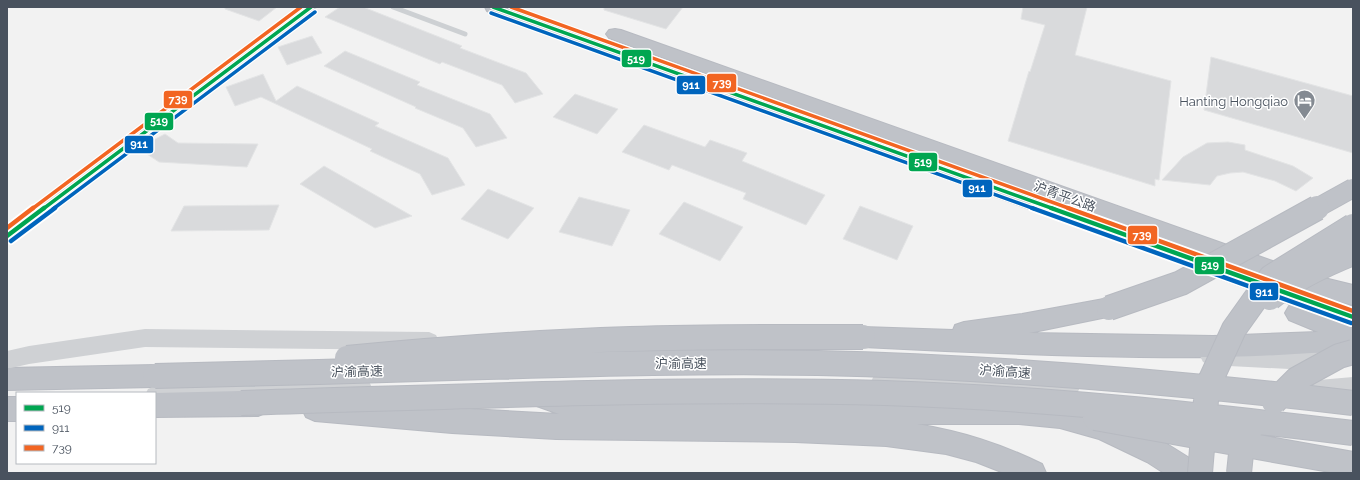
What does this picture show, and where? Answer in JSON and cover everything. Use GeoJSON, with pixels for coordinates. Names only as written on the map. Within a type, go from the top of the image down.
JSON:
{"type":"FeatureCollection","features":[{"type":"Feature","properties":{"kind":"highway","name":"沪青平公路"},"geometry":{"type":"LineString","coordinates":[[493,7],[1347,314]]}},
{"type":"Feature","properties":{"kind":"highway","name":"沪青平公路"},"geometry":{"type":"LineString","coordinates":[[539,7],[1311,284],[1353,294]]}},
{"type":"Feature","properties":{"kind":"highway"},"geometry":{"type":"LineString","coordinates":[[155,386],[388,354],[588,340],[728,337],[863,337],[941,334],[1022,324],[1108,308],[1180,283],[1353,188]]}},
{"type":"Feature","properties":{"kind":"highway"},"geometry":{"type":"LineString","coordinates":[[1200,473],[1207,388],[1234,329],[1271,277],[1353,226]]}},
{"type":"Feature","properties":{"kind":"highway"},"geometry":{"type":"LineString","coordinates":[[1139,240],[1180,266],[1353,335]]}},
{"type":"Feature","properties":{"kind":"highway"},"geometry":{"type":"LineString","coordinates":[[1234,329],[1285,286],[1333,261],[1353,254]]}},
{"type":"Feature","properties":{"kind":"highway","name":"沪青平公路"},"geometry":{"type":"LineString","coordinates":[[1253,263],[1353,284]]}},
{"type":"Feature","properties":{"kind":"highway"},"geometry":{"type":"LineString","coordinates":[[863,337],[1006,344],[1221,348],[1327,342],[1353,339]]}},
{"type":"Feature","properties":{"kind":"highway"},"geometry":{"type":"LineString","coordinates":[[1239,473],[1242,444],[1261,415],[1297,378],[1339,356],[1353,352]]}},
{"type":"Feature","properties":{"kind":"highway","name":"沪渝高速"},"geometry":{"type":"LineString","coordinates":[[7,379],[155,386],[666,363],[817,363],[972,369],[1112,378],[1245,390],[1353,403]]}},
{"type":"Feature","properties":{"kind":"highway"},"geometry":{"type":"LineString","coordinates":[[516,387],[574,408],[776,412],[1019,412],[1060,416],[1103,428],[1157,453],[1189,473]]}},
{"type":"Feature","properties":{"kind":"highway"},"geometry":{"type":"LineString","coordinates":[[156,405],[666,392],[819,392],[976,398],[1123,408],[1248,420],[1353,433]]}},
{"type":"Feature","properties":{"kind":"highway"},"geometry":{"type":"LineString","coordinates":[[976,398],[1353,464]]}},
{"type":"Feature","properties":{"kind":"highway"},"geometry":{"type":"LineString","coordinates":[[241,403],[414,418],[562,427],[880,432],[933,438],[978,449],[1032,473]]}},
{"type":"Feature","properties":{"kind":"street"},"geometry":{"type":"LineString","coordinates":[[7,236],[311,7]]}},
{"type":"Feature","properties":{"kind":"street"},"geometry":{"type":"LineString","coordinates":[[7,360],[29,355],[145,338],[983,345],[1353,364]]}},
{"type":"Feature","properties":{"kind":"street"},"geometry":{"type":"LineString","coordinates":[[7,356],[29,355]]}},
{"type":"Feature","properties":{"kind":"street"},"geometry":{"type":"LineString","coordinates":[[155,386],[221,389],[907,382],[1063,386],[1249,394],[1353,386]]}},
{"type":"Feature","properties":{"kind":"lane"},"geometry":{"type":"LineString","coordinates":[[393,7],[466,34]]}},
{"type":"Feature","properties":{"kind":"building"},"geometry":{"type":"Polygon","coordinates":[[[225,7],[277,7],[259,21],[225,9],[225,7]]]}},
{"type":"Feature","properties":{"kind":"building"},"geometry":{"type":"Polygon","coordinates":[[[340,7],[363,7],[462,46],[460,48],[526,73],[543,94],[515,103],[502,85],[442,62],[440,64],[325,17],[340,7]]]}},
{"type":"Feature","properties":{"kind":"building"},"geometry":{"type":"Polygon","coordinates":[[[604,7],[683,7],[666,29],[604,10],[604,7]]]}},
{"type":"Feature","properties":{"kind":"building"},"geometry":{"type":"Polygon","coordinates":[[[1023,7],[1087,7],[1075,55],[1171,81],[1159,180],[1155,179],[1155,186],[1008,141],[1029,71],[1030,72],[1045,25],[1021,19],[1023,7]]]}},
{"type":"Feature","properties":{"kind":"building"},"geometry":{"type":"Polygon","coordinates":[[[312,36],[322,53],[287,65],[278,47],[312,36]]]}},
{"type":"Feature","properties":{"kind":"building"},"geometry":{"type":"Polygon","coordinates":[[[345,51],[420,82],[417,85],[490,114],[507,138],[476,147],[463,128],[415,108],[416,107],[324,66],[345,51]]]}},
{"type":"Feature","properties":{"kind":"building"},"geometry":{"type":"Polygon","coordinates":[[[1211,57],[1353,96],[1353,153],[1204,110],[1211,57]]]}},
{"type":"Feature","properties":{"kind":"building"},"geometry":{"type":"Polygon","coordinates":[[[263,74],[276,101],[297,86],[379,123],[375,126],[448,158],[465,185],[432,195],[420,174],[370,151],[372,149],[261,97],[235,106],[226,87],[263,74]]]}},
{"type":"Feature","properties":{"kind":"building"},"geometry":{"type":"Polygon","coordinates":[[[575,94],[618,109],[597,134],[553,117],[575,94]]]}},
{"type":"Feature","properties":{"kind":"building"},"geometry":{"type":"Polygon","coordinates":[[[644,125],[705,147],[710,140],[747,153],[742,161],[825,195],[806,225],[743,199],[746,193],[672,165],[669,170],[622,152],[644,125]]]}},
{"type":"Feature","properties":{"kind":"building"},"geometry":{"type":"Polygon","coordinates":[[[165,134],[178,143],[258,144],[247,167],[159,162],[138,148],[165,134]]]}},
{"type":"Feature","properties":{"kind":"building"},"geometry":{"type":"Polygon","coordinates":[[[1228,142],[1245,145],[1245,150],[1293,166],[1313,178],[1296,191],[1275,181],[1243,172],[1217,176],[1210,185],[1162,180],[1183,157],[1207,143],[1228,142]]]}},
{"type":"Feature","properties":{"kind":"building"},"geometry":{"type":"Polygon","coordinates":[[[324,166],[412,216],[375,228],[300,184],[324,166]]]}},
{"type":"Feature","properties":{"kind":"building"},"geometry":{"type":"Polygon","coordinates":[[[488,189],[534,208],[508,239],[461,219],[488,189]]]}},
{"type":"Feature","properties":{"kind":"building"},"geometry":{"type":"Polygon","coordinates":[[[579,197],[630,210],[612,246],[559,232],[579,197]]]}},
{"type":"Feature","properties":{"kind":"building"},"geometry":{"type":"Polygon","coordinates":[[[684,202],[743,227],[720,261],[659,234],[684,202]]]}},
{"type":"Feature","properties":{"kind":"building"},"geometry":{"type":"Polygon","coordinates":[[[279,205],[269,230],[171,231],[184,206],[279,205]]]}},
{"type":"Feature","properties":{"kind":"building"},"geometry":{"type":"Polygon","coordinates":[[[860,206],[913,226],[897,260],[843,239],[860,206]]]}},
{"type":"Feature","properties":{"kind":"transit line","name":"739"},"geometry":{"type":"LineString","coordinates":[[7,228],[301,7]]}},
{"type":"Feature","properties":{"kind":"transit line","name":"519"},"geometry":{"type":"LineString","coordinates":[[7,236],[311,7]]}},
{"type":"Feature","properties":{"kind":"transit line","name":"519"},"geometry":{"type":"LineString","coordinates":[[493,7],[1353,317]]}},
{"type":"Feature","properties":{"kind":"transit line","name":"739"},"geometry":{"type":"LineString","coordinates":[[511,7],[1353,311]]}},
{"type":"Feature","properties":{"kind":"transit line","name":"911"},"geometry":{"type":"LineString","coordinates":[[11,241],[315,12]]}},
{"type":"Feature","properties":{"kind":"transit line","name":"911"},"geometry":{"type":"LineString","coordinates":[[491,13],[1351,323]]}},
{"type":"Feature","properties":{"kind":"place","name":"Hanting Hongqiao"},"geometry":{"type":"Point","coordinates":[1304,120]}}]}
